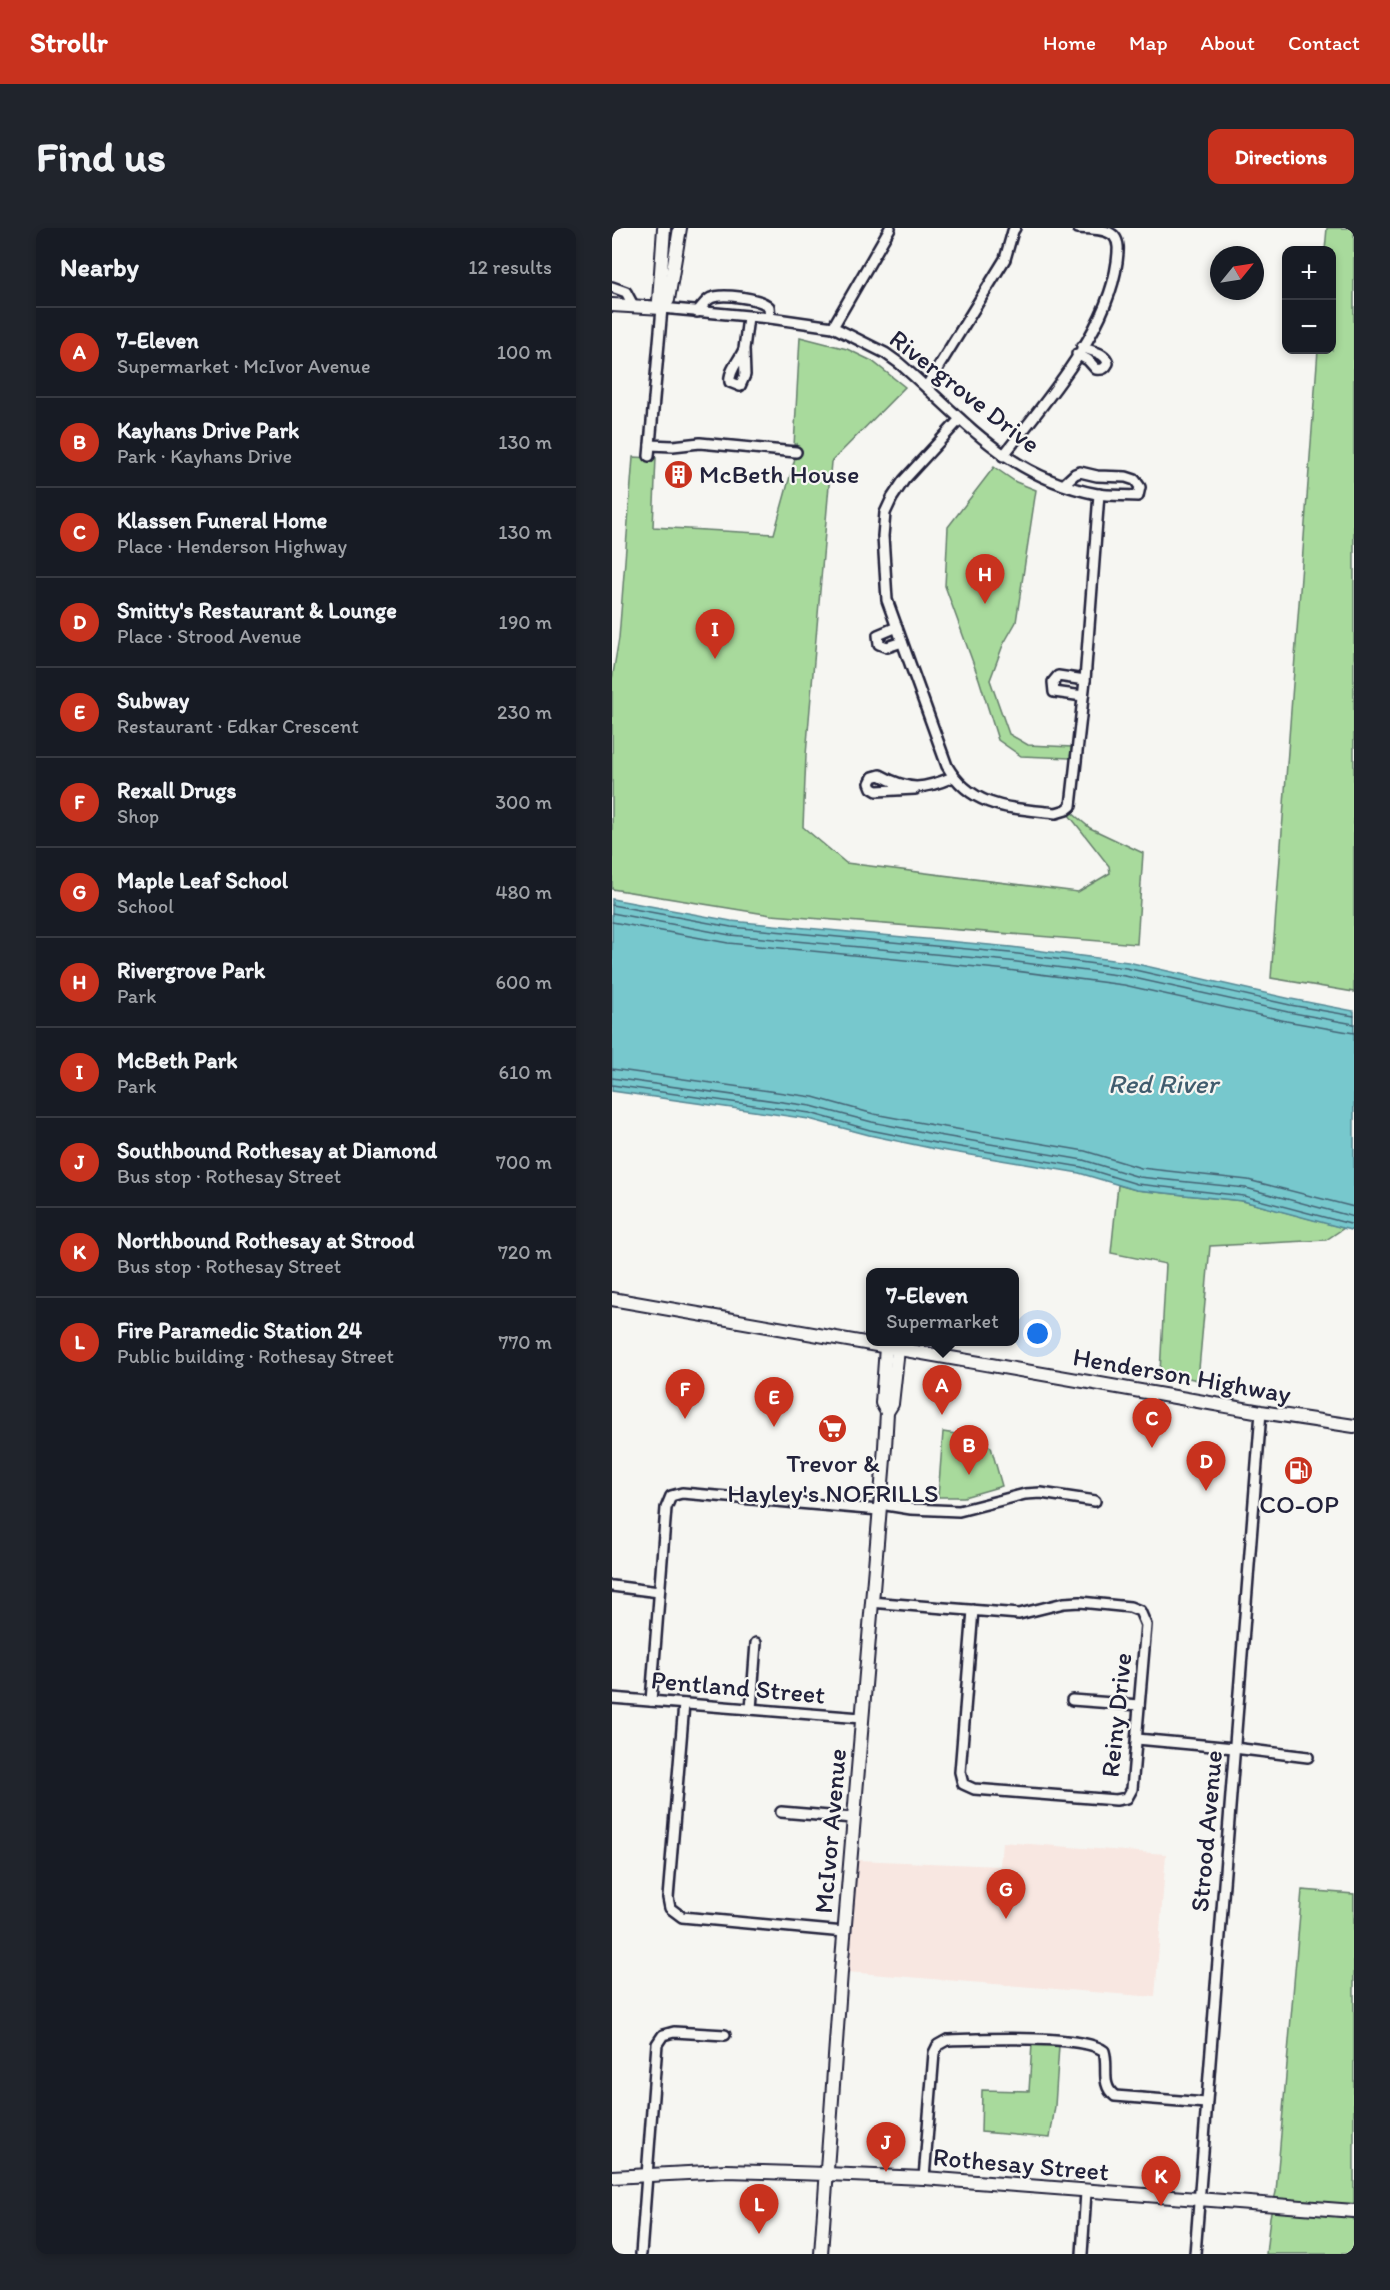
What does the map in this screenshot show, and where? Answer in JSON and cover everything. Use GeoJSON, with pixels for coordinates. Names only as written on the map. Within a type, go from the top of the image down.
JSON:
{"type":"FeatureCollection","features":[{"type":"Feature","properties":{"kind":"street"},"geometry":{"type":"LineString","coordinates":[[649,456],[662,308],[659,301],[664,228]]}},
{"type":"Feature","properties":{"kind":"street"},"geometry":{"type":"LineString","coordinates":[[662,308],[668,300],[680,228]]}},
{"type":"Feature","properties":{"kind":"street"},"geometry":{"type":"LineString","coordinates":[[833,327],[890,228]]}},
{"type":"Feature","properties":{"kind":"street"},"geometry":{"type":"LineString","coordinates":[[926,387],[1005,260],[1012,231],[1015,228]]}},
{"type":"Feature","properties":{"kind":"street"},"geometry":{"type":"LineString","coordinates":[[1003,456],[1064,377],[1110,294],[1115,277],[1117,241],[1112,233],[1103,230],[1078,228]]}},
{"type":"Feature","properties":{"kind":"street"},"geometry":{"type":"LineString","coordinates":[[612,287],[626,292],[634,307]]}},
{"type":"Feature","properties":{"kind":"street"},"geometry":{"type":"LineString","coordinates":[[697,312],[707,300],[721,296],[761,300],[769,307],[770,318]]}},
{"type":"Feature","properties":{"kind":"street","name":"Rivergrove Drive"},"geometry":{"type":"LineString","coordinates":[[612,305],[770,318],[833,327],[885,353],[1003,456],[1024,469],[1063,485],[1099,494],[1138,496],[1140,487],[1135,480],[1126,477],[1097,476],[1080,472],[1074,474],[1063,485]]}},
{"type":"Feature","properties":{"kind":"street"},"geometry":{"type":"LineString","coordinates":[[744,349],[748,317]]}},
{"type":"Feature","properties":{"kind":"street"},"geometry":{"type":"LineString","coordinates":[[960,419],[904,480],[885,513],[883,536],[885,590],[947,766],[953,777],[972,795],[991,804],[1056,813],[1071,806],[1085,680],[1099,494]]}},
{"type":"Feature","properties":{"kind":"street"},"geometry":{"type":"LineString","coordinates":[[650,445],[674,446],[700,443],[796,452]]}},
{"type":"Feature","properties":{"kind":"street"},"geometry":{"type":"LineString","coordinates":[[897,627],[881,632],[877,640],[883,647],[902,642]]}},
{"type":"Feature","properties":{"kind":"street"},"geometry":{"type":"LineString","coordinates":[[1083,696],[1054,692],[1053,682],[1058,676],[1085,680]]}},
{"type":"Feature","properties":{"kind":"street"},"geometry":{"type":"LineString","coordinates":[[915,789],[953,777]]}},
{"type":"Feature","properties":{"kind":"street","name":"Henderson Highway"},"geometry":{"type":"LineString","coordinates":[[612,1299],[866,1343]]}},
{"type":"Feature","properties":{"kind":"street","name":"Henderson Highway"},"geometry":{"type":"LineString","coordinates":[[881,1346],[1354,1426]]}},
{"type":"Feature","properties":{"kind":"street","name":"McIvor Avenue"},"geometry":{"type":"LineString","coordinates":[[821,2254],[861,1718],[887,1412],[892,1404],[892,1348]]}},
{"type":"Feature","properties":{"kind":"street","name":"Strood Avenue"},"geometry":{"type":"LineString","coordinates":[[1195,2254],[1261,1412]]}},
{"type":"Feature","properties":{"kind":"street"},"geometry":{"type":"LineString","coordinates":[[651,1701],[666,1508],[671,1496],[677,1493],[959,1511],[1025,1494],[1041,1493],[1095,1501]]}},
{"type":"Feature","properties":{"kind":"street"},"geometry":{"type":"LineString","coordinates":[[612,1586],[659,1592]]}},
{"type":"Feature","properties":{"kind":"street","name":"Reiny Drive"},"geometry":{"type":"LineString","coordinates":[[872,1602],[973,1610],[1019,1614],[1065,1603],[1080,1602],[1131,1606],[1140,1611],[1146,1624],[1137,1739],[1131,1789],[1127,1797],[1116,1800],[974,1789],[963,1784],[960,1772],[973,1610]]}},
{"type":"Feature","properties":{"kind":"street"},"geometry":{"type":"LineString","coordinates":[[751,1709],[756,1643]]}},
{"type":"Feature","properties":{"kind":"street","name":"Pentland Street"},"geometry":{"type":"LineString","coordinates":[[612,1698],[861,1718]]}},
{"type":"Feature","properties":{"kind":"street"},"geometry":{"type":"LineString","coordinates":[[1072,1700],[1139,1705]]}},
{"type":"Feature","properties":{"kind":"street"},"geometry":{"type":"LineString","coordinates":[[684,1704],[668,1898],[670,1908],[682,1917],[844,1932]]}},
{"type":"Feature","properties":{"kind":"street"},"geometry":{"type":"LineString","coordinates":[[1137,1739],[1308,1757]]}},
{"type":"Feature","properties":{"kind":"street"},"geometry":{"type":"LineString","coordinates":[[781,1812],[854,1818]]}},
{"type":"Feature","properties":{"kind":"street"},"geometry":{"type":"LineString","coordinates":[[641,2254],[657,2044],[663,2035],[674,2032],[725,2035]]}},
{"type":"Feature","properties":{"kind":"street"},"geometry":{"type":"LineString","coordinates":[[924,2178],[934,2053],[938,2044],[948,2040],[1020,2038],[1092,2044],[1104,2051],[1105,2082],[1108,2091],[1115,2096],[1206,2103]]}},
{"type":"Feature","properties":{"kind":"street","name":"Rothesay Street"},"geometry":{"type":"LineString","coordinates":[[612,2177],[726,2171],[924,2178],[1354,2211]]}},
{"type":"Feature","properties":{"kind":"street"},"geometry":{"type":"LineString","coordinates":[[1082,2254],[1086,2192]]}},
{"type":"Feature","properties":{"kind":"shaded area"},"geometry":{"type":"Polygon","coordinates":[[[1002,1842],[1166,1854],[1155,1997],[847,1972],[857,1860],[1000,1866],[1002,1842]]]}},
{"type":"Feature","properties":{"kind":"green space"},"geometry":{"type":"Polygon","coordinates":[[[1327,228],[1354,228],[1354,992],[1271,978],[1318,354],[1336,354],[1336,246],[1325,246],[1327,228]]]}},
{"type":"Feature","properties":{"kind":"green space"},"geometry":{"type":"Polygon","coordinates":[[[800,337],[847,349],[872,361],[905,387],[831,462],[806,755],[803,827],[846,863],[1078,892],[1110,873],[1109,866],[1069,815],[1071,812],[1090,828],[1143,853],[1137,944],[771,915],[612,889],[612,680],[619,638],[633,457],[656,458],[653,527],[774,534],[797,444],[794,446],[800,337]]]}},
{"type":"Feature","properties":{"kind":"green space"},"geometry":{"type":"Polygon","coordinates":[[[994,467],[1016,482],[1036,490],[1016,622],[1003,645],[990,680],[1009,734],[1028,745],[1072,747],[1070,758],[1021,756],[998,740],[979,679],[945,586],[948,527],[994,467]]]}},
{"type":"Feature","properties":{"kind":"green space"},"geometry":{"type":"Polygon","coordinates":[[[1118,1185],[1136,1190],[1243,1201],[1344,1228],[1326,1240],[1210,1246],[1198,1380],[1160,1372],[1166,1264],[1111,1253],[1118,1185]]]}},
{"type":"Feature","properties":{"kind":"green space"},"geometry":{"type":"Polygon","coordinates":[[[943,1432],[969,1436],[991,1447],[1002,1486],[964,1497],[938,1497],[943,1432]]]}},
{"type":"Feature","properties":{"kind":"green space"},"geometry":{"type":"Polygon","coordinates":[[[1302,1890],[1354,1894],[1354,2254],[1266,2254],[1270,2217],[1276,2192],[1302,1890]]]}},
{"type":"Feature","properties":{"kind":"green space"},"geometry":{"type":"Polygon","coordinates":[[[1032,2044],[1059,2046],[1055,2106],[1050,2138],[981,2132],[982,2090],[1029,2091],[1032,2044]]]}},
{"type":"Feature","properties":{"kind":"water","name":"Red River"},"geometry":{"type":"Polygon","coordinates":[[[612,899],[731,921],[1011,947],[1128,962],[1354,1011],[1354,1231],[1243,1201],[1136,1190],[1079,1173],[935,1149],[809,1119],[612,1091],[612,899]]]}},
{"type":"Feature","properties":{"kind":"place","name":"McBeth House"},"geometry":{"type":"Point","coordinates":[678,474]}},
{"type":"Feature","properties":{"kind":"place","name":"Rivergrove Park"},"geometry":{"type":"Point","coordinates":[985,604]}},
{"type":"Feature","properties":{"kind":"place","name":"McBeth Park"},"geometry":{"type":"Point","coordinates":[715,659]}},
{"type":"Feature","properties":{"kind":"place","name":"7-Eleven"},"geometry":{"type":"Point","coordinates":[942,1415]}},
{"type":"Feature","properties":{"kind":"place","name":"Rexall Drugs"},"geometry":{"type":"Point","coordinates":[685,1419]}},
{"type":"Feature","properties":{"kind":"place","name":"Subway"},"geometry":{"type":"Point","coordinates":[774,1427]}},
{"type":"Feature","properties":{"kind":"place","name":"Trevor & Hayley's NOFRILLS"},"geometry":{"type":"Point","coordinates":[833,1429]}},
{"type":"Feature","properties":{"kind":"place","name":"Klassen Funeral Home"},"geometry":{"type":"Point","coordinates":[1152,1448]}},
{"type":"Feature","properties":{"kind":"place","name":"CO-OP"},"geometry":{"type":"Point","coordinates":[1299,1470]}},
{"type":"Feature","properties":{"kind":"place","name":"Kayhans Drive Park"},"geometry":{"type":"Point","coordinates":[969,1475]}},
{"type":"Feature","properties":{"kind":"place","name":"Smitty's Restaurant & Lounge"},"geometry":{"type":"Point","coordinates":[1206,1491]}},
{"type":"Feature","properties":{"kind":"place","name":"Maple Leaf School"},"geometry":{"type":"Point","coordinates":[1006,1919]}},
{"type":"Feature","properties":{"kind":"place","name":"Southbound Rothesay at Diamond"},"geometry":{"type":"Point","coordinates":[886,2172]}},
{"type":"Feature","properties":{"kind":"place","name":"Northbound Rothesay at Strood"},"geometry":{"type":"Point","coordinates":[1161,2206]}},
{"type":"Feature","properties":{"kind":"place","name":"Fire Paramedic Station 24"},"geometry":{"type":"Point","coordinates":[759,2234]}}]}
